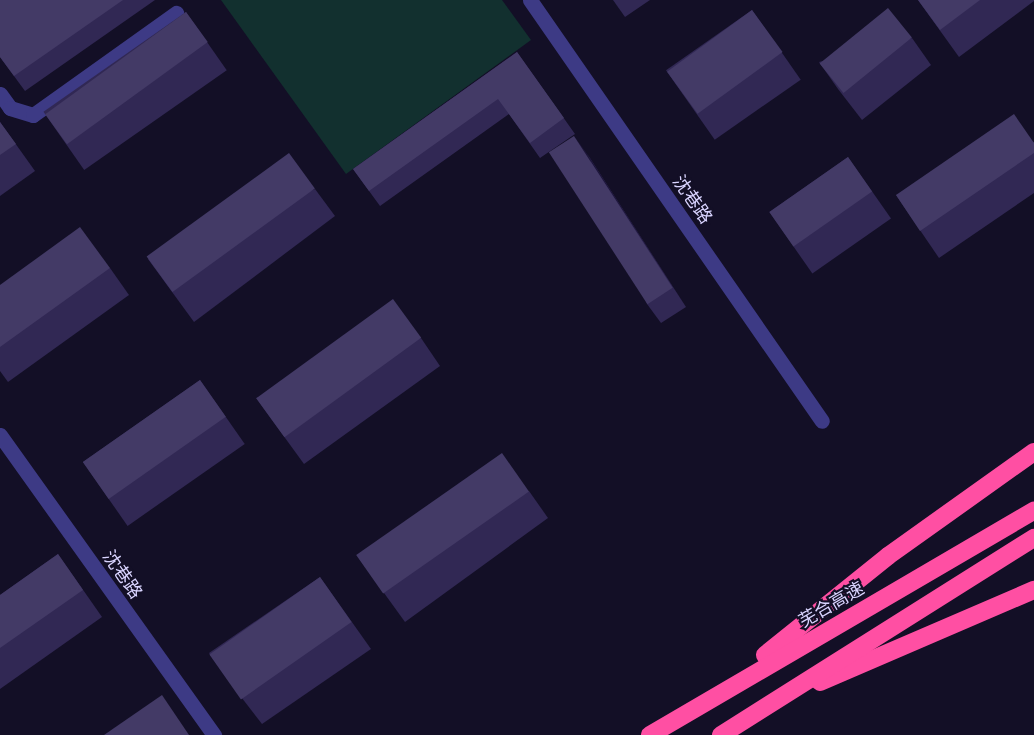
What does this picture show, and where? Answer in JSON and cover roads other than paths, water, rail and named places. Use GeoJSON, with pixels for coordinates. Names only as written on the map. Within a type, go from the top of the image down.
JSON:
{"type":"FeatureCollection","features":[{"type":"Feature","properties":{"kind":"highway"},"geometry":{"type":"LineString","coordinates":[[719,693],[888,556],[1034,452]]}},
{"type":"Feature","properties":{"kind":"highway","name":"芜合高速"},"geometry":{"type":"LineString","coordinates":[[650,735],[1034,511]]}},
{"type":"Feature","properties":{"kind":"highway"},"geometry":{"type":"LineString","coordinates":[[721,735],[1034,538]]}},
{"type":"Feature","properties":{"kind":"highway"},"geometry":{"type":"LineString","coordinates":[[766,706],[1034,590]]}},
{"type":"Feature","properties":{"kind":"street","name":"沈巷路"},"geometry":{"type":"LineString","coordinates":[[530,0],[822,421]]}},
{"type":"Feature","properties":{"kind":"street"},"geometry":{"type":"LineString","coordinates":[[0,94],[10,108],[33,115],[176,13]]}},
{"type":"Feature","properties":{"kind":"street","name":"沈巷路"},"geometry":{"type":"LineString","coordinates":[[0,435],[214,735]]}}]}
